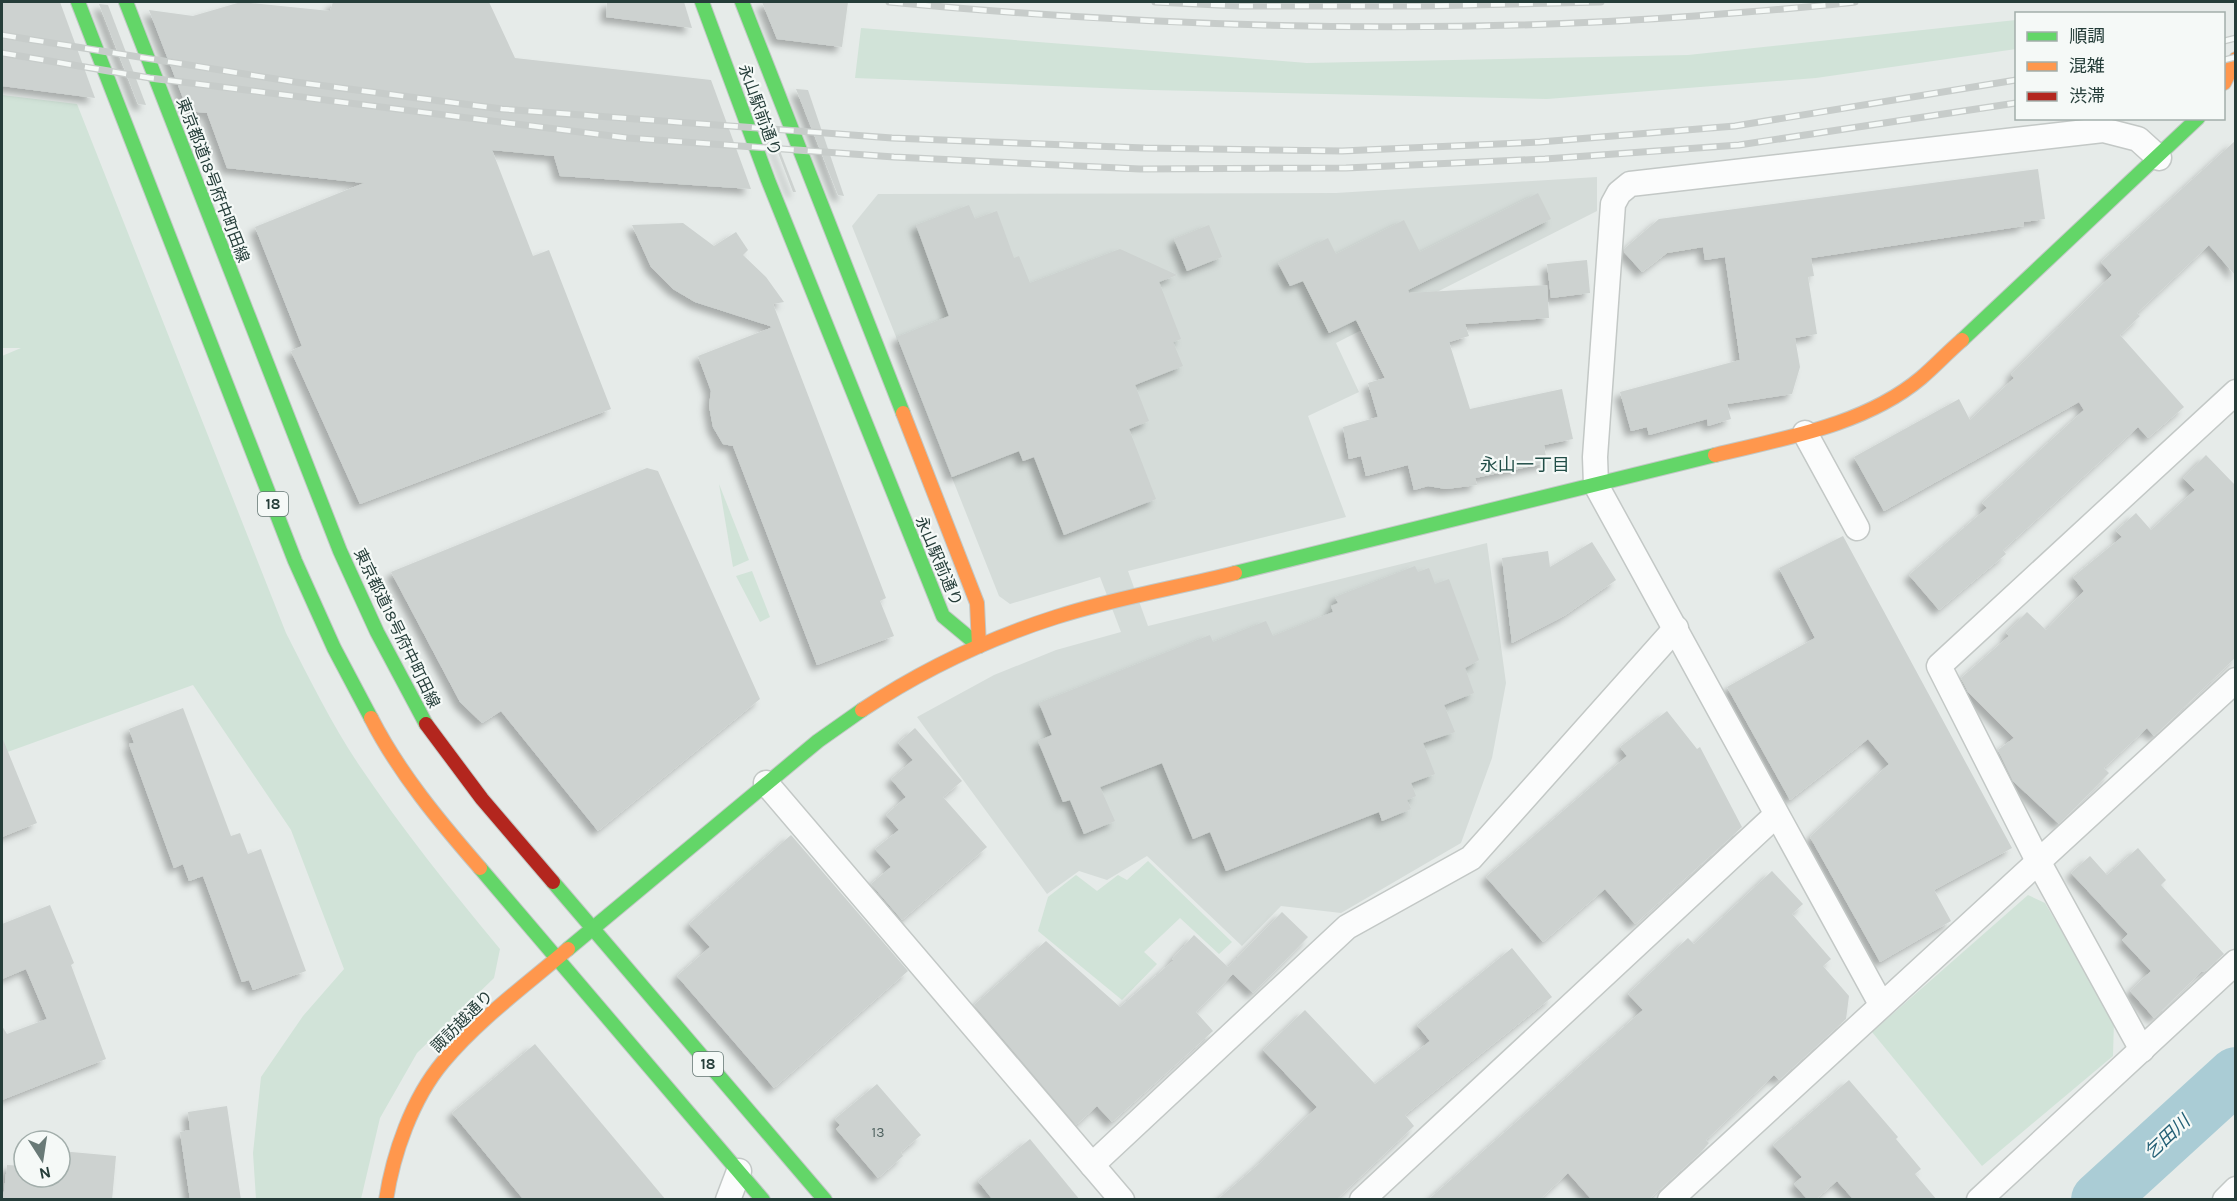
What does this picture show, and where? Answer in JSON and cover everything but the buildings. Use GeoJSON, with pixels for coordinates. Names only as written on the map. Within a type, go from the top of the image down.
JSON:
{"type":"FeatureCollection","features":[{"type":"Feature","properties":{"kind":"street","name":"18"},"geometry":{"type":"LineString","coordinates":[[78,2],[291,550],[334,648],[384,744],[448,831],[763,1200]]}},
{"type":"Feature","properties":{"kind":"street","name":"東京都道18号府中町田線"},"geometry":{"type":"LineString","coordinates":[[126,2],[340,551],[377,632],[425,723],[482,799],[825,1200]]}},
{"type":"Feature","properties":{"kind":"street","name":"永山駅前通り"},"geometry":{"type":"LineString","coordinates":[[702,2],[768,180],[943,616],[979,646]]}},
{"type":"Feature","properties":{"kind":"street","name":"永山駅前通り"},"geometry":{"type":"LineString","coordinates":[[742,2],[898,430],[976,603],[979,646]]}},
{"type":"Feature","properties":{"kind":"street"},"geometry":{"type":"LineString","coordinates":[[2225,80],[2235,59]]}},
{"type":"Feature","properties":{"kind":"street","name":"諏訪越通り"},"geometry":{"type":"LineString","coordinates":[[386,1200],[390,1173],[415,1107],[442,1063],[493,1012],[556,958],[766,783],[864,707],[913,678],[979,646],[1056,617],[1805,433],[1874,408],[1920,379],[2196,120]]}},
{"type":"Feature","properties":{"kind":"street"},"geometry":{"type":"LineString","coordinates":[[1881,1004],[1775,816],[1676,628],[1596,485],[1595,457],[1613,204],[1619,193],[1630,184],[2103,130],[2138,139],[2158,158]]}},
{"type":"Feature","properties":{"kind":"street"},"geometry":{"type":"LineString","coordinates":[[2142,1050],[2038,861],[1939,666],[2235,392]]}},
{"type":"Feature","properties":{"kind":"street"},"geometry":{"type":"LineString","coordinates":[[872,440],[898,430]]}},
{"type":"Feature","properties":{"kind":"street"},"geometry":{"type":"LineString","coordinates":[[1805,433],[1857,528]]}},
{"type":"Feature","properties":{"kind":"street"},"geometry":{"type":"LineString","coordinates":[[1092,1165],[1347,927],[1471,858],[1676,628]]}},
{"type":"Feature","properties":{"kind":"street"},"geometry":{"type":"LineString","coordinates":[[1670,1200],[2235,680]]}},
{"type":"Feature","properties":{"kind":"street"},"geometry":{"type":"LineString","coordinates":[[766,783],[1122,1200]]}},
{"type":"Feature","properties":{"kind":"street"},"geometry":{"type":"LineString","coordinates":[[1362,1200],[1775,816]]}},
{"type":"Feature","properties":{"kind":"street"},"geometry":{"type":"LineString","coordinates":[[1979,1200],[2235,962]]}},
{"type":"Feature","properties":{"kind":"street"},"geometry":{"type":"LineString","coordinates":[[729,1200],[739,1171]]}},
{"type":"Feature","properties":{"kind":"street"},"geometry":{"type":"LineString","coordinates":[[2225,1200],[2235,1190]]}},
{"type":"Feature","properties":{"kind":"shaded area"},"geometry":{"type":"Polygon","coordinates":[[[1597,177],[1597,211],[1336,343],[1359,392],[1308,416],[1346,517],[1128,571],[1148,626],[1487,543],[1506,683],[1492,758],[1461,843],[1341,913],[1281,906],[1242,946],[1147,856],[1107,880],[1079,871],[1047,894],[917,717],[994,675],[1056,650],[1121,632],[1100,577],[1010,604],[999,596],[852,226],[878,194],[1336,193],[1597,177]]]}},
{"type":"Feature","properties":{"kind":"green space"},"geometry":{"type":"Polygon","coordinates":[[[2015,20],[2015,49],[1816,78],[1547,99],[1151,90],[855,78],[861,28],[1307,63],[1688,55],[2015,20]]]}},
{"type":"Feature","properties":{"kind":"green space"},"geometry":{"type":"Polygon","coordinates":[[[2,95],[77,104],[286,633],[330,717],[359,765],[427,859],[500,949],[494,978],[417,1053],[380,1118],[361,1199],[256,1199],[253,1153],[261,1077],[303,1016],[344,969],[291,830],[193,685],[2,754],[2,356],[21,348],[2,348],[2,95]]]}},
{"type":"Feature","properties":{"kind":"green space"},"geometry":{"type":"Polygon","coordinates":[[[719,484],[749,560],[733,567],[719,484]]]}},
{"type":"Feature","properties":{"kind":"green space"},"geometry":{"type":"Polygon","coordinates":[[[752,571],[770,617],[760,622],[736,576],[752,571]]]}},
{"type":"Feature","properties":{"kind":"green space"},"geometry":{"type":"Polygon","coordinates":[[[1148,861],[1232,942],[1219,954],[1180,918],[1144,952],[1157,964],[1122,1000],[1038,931],[1048,897],[1076,875],[1097,891],[1118,875],[1127,880],[1148,861]]]}},
{"type":"Feature","properties":{"kind":"green space"},"geometry":{"type":"Polygon","coordinates":[[[2028,895],[2045,903],[2114,1020],[2113,1056],[1982,1166],[1872,1032],[2028,895]]]}},
{"type":"Feature","properties":{"kind":"waterway","name":"乞田川"},"geometry":{"type":"LineString","coordinates":[[2099,1200],[2236,1075]]}},
{"type":"Feature","properties":{"kind":"railway"},"geometry":{"type":"LineString","coordinates":[[889,2],[1090,18],[1191,23],[1393,27],[1594,22],[1855,2]]}},
{"type":"Feature","properties":{"kind":"railway"},"geometry":{"type":"LineString","coordinates":[[1155,2],[1239,6],[1425,6],[1601,2]]}},
{"type":"Feature","properties":{"kind":"railway"},"geometry":{"type":"LineString","coordinates":[[2,35],[295,82],[502,109],[892,138],[1145,148],[1342,151],[1540,142],[1735,126],[2015,80]]}},
{"type":"Feature","properties":{"kind":"railway"},"geometry":{"type":"LineString","coordinates":[[2225,41],[2236,38]]}},
{"type":"Feature","properties":{"kind":"railway"},"geometry":{"type":"LineString","coordinates":[[2,53],[150,78],[628,138],[894,157],[1140,169],[1346,168],[1545,159],[1739,145],[2015,103]]}},
{"type":"Feature","properties":{"kind":"railway"},"geometry":{"type":"LineString","coordinates":[[2225,60],[2236,57]]}},
{"type":"Feature","properties":{"kind":"traffic: fast"},"geometry":{"type":"LineString","coordinates":[[78,2],[295,561],[334,648],[371,718]]}},
{"type":"Feature","properties":{"kind":"traffic: fast"},"geometry":{"type":"LineString","coordinates":[[126,2],[340,551],[377,632],[426,724]]}},
{"type":"Feature","properties":{"kind":"traffic: fast"},"geometry":{"type":"LineString","coordinates":[[702,2],[768,180],[943,616],[979,646]]}},
{"type":"Feature","properties":{"kind":"traffic: fast"},"geometry":{"type":"LineString","coordinates":[[742,2],[903,413]]}},
{"type":"Feature","properties":{"kind":"traffic: fast"},"geometry":{"type":"LineString","coordinates":[[1962,340],[2196,120]]}},
{"type":"Feature","properties":{"kind":"traffic: fast"},"geometry":{"type":"LineString","coordinates":[[1235,573],[1715,455]]}},
{"type":"Feature","properties":{"kind":"traffic: fast"},"geometry":{"type":"LineString","coordinates":[[568,949],[818,741],[862,710]]}},
{"type":"Feature","properties":{"kind":"traffic: fast"},"geometry":{"type":"LineString","coordinates":[[480,868],[763,1200]]}},
{"type":"Feature","properties":{"kind":"traffic: fast"},"geometry":{"type":"LineString","coordinates":[[553,882],[825,1200]]}},
{"type":"Feature","properties":{"kind":"traffic: slow"},"geometry":{"type":"LineString","coordinates":[[2225,81],[2236,59]]}},
{"type":"Feature","properties":{"kind":"traffic: slow"},"geometry":{"type":"LineString","coordinates":[[1715,455],[1796,436],[1850,419],[1899,394],[1921,378],[1962,340]]}},
{"type":"Feature","properties":{"kind":"traffic: slow"},"geometry":{"type":"LineString","coordinates":[[903,413],[977,603],[979,646]]}},
{"type":"Feature","properties":{"kind":"traffic: slow"},"geometry":{"type":"LineString","coordinates":[[862,710],[932,669],[1005,635],[1100,604],[1235,573]]}},
{"type":"Feature","properties":{"kind":"traffic: slow"},"geometry":{"type":"LineString","coordinates":[[371,718],[407,778],[480,868]]}},
{"type":"Feature","properties":{"kind":"traffic: slow"},"geometry":{"type":"LineString","coordinates":[[386,1200],[399,1146],[413,1110],[432,1077],[472,1031],[568,949]]}},
{"type":"Feature","properties":{"kind":"traffic: jam"},"geometry":{"type":"LineString","coordinates":[[426,724],[482,799],[553,882]]}},
{"type":"Feature","properties":{"kind":"district","name":"永山一丁目"},"geometry":{"type":"Point","coordinates":[1525,465]}}]}
